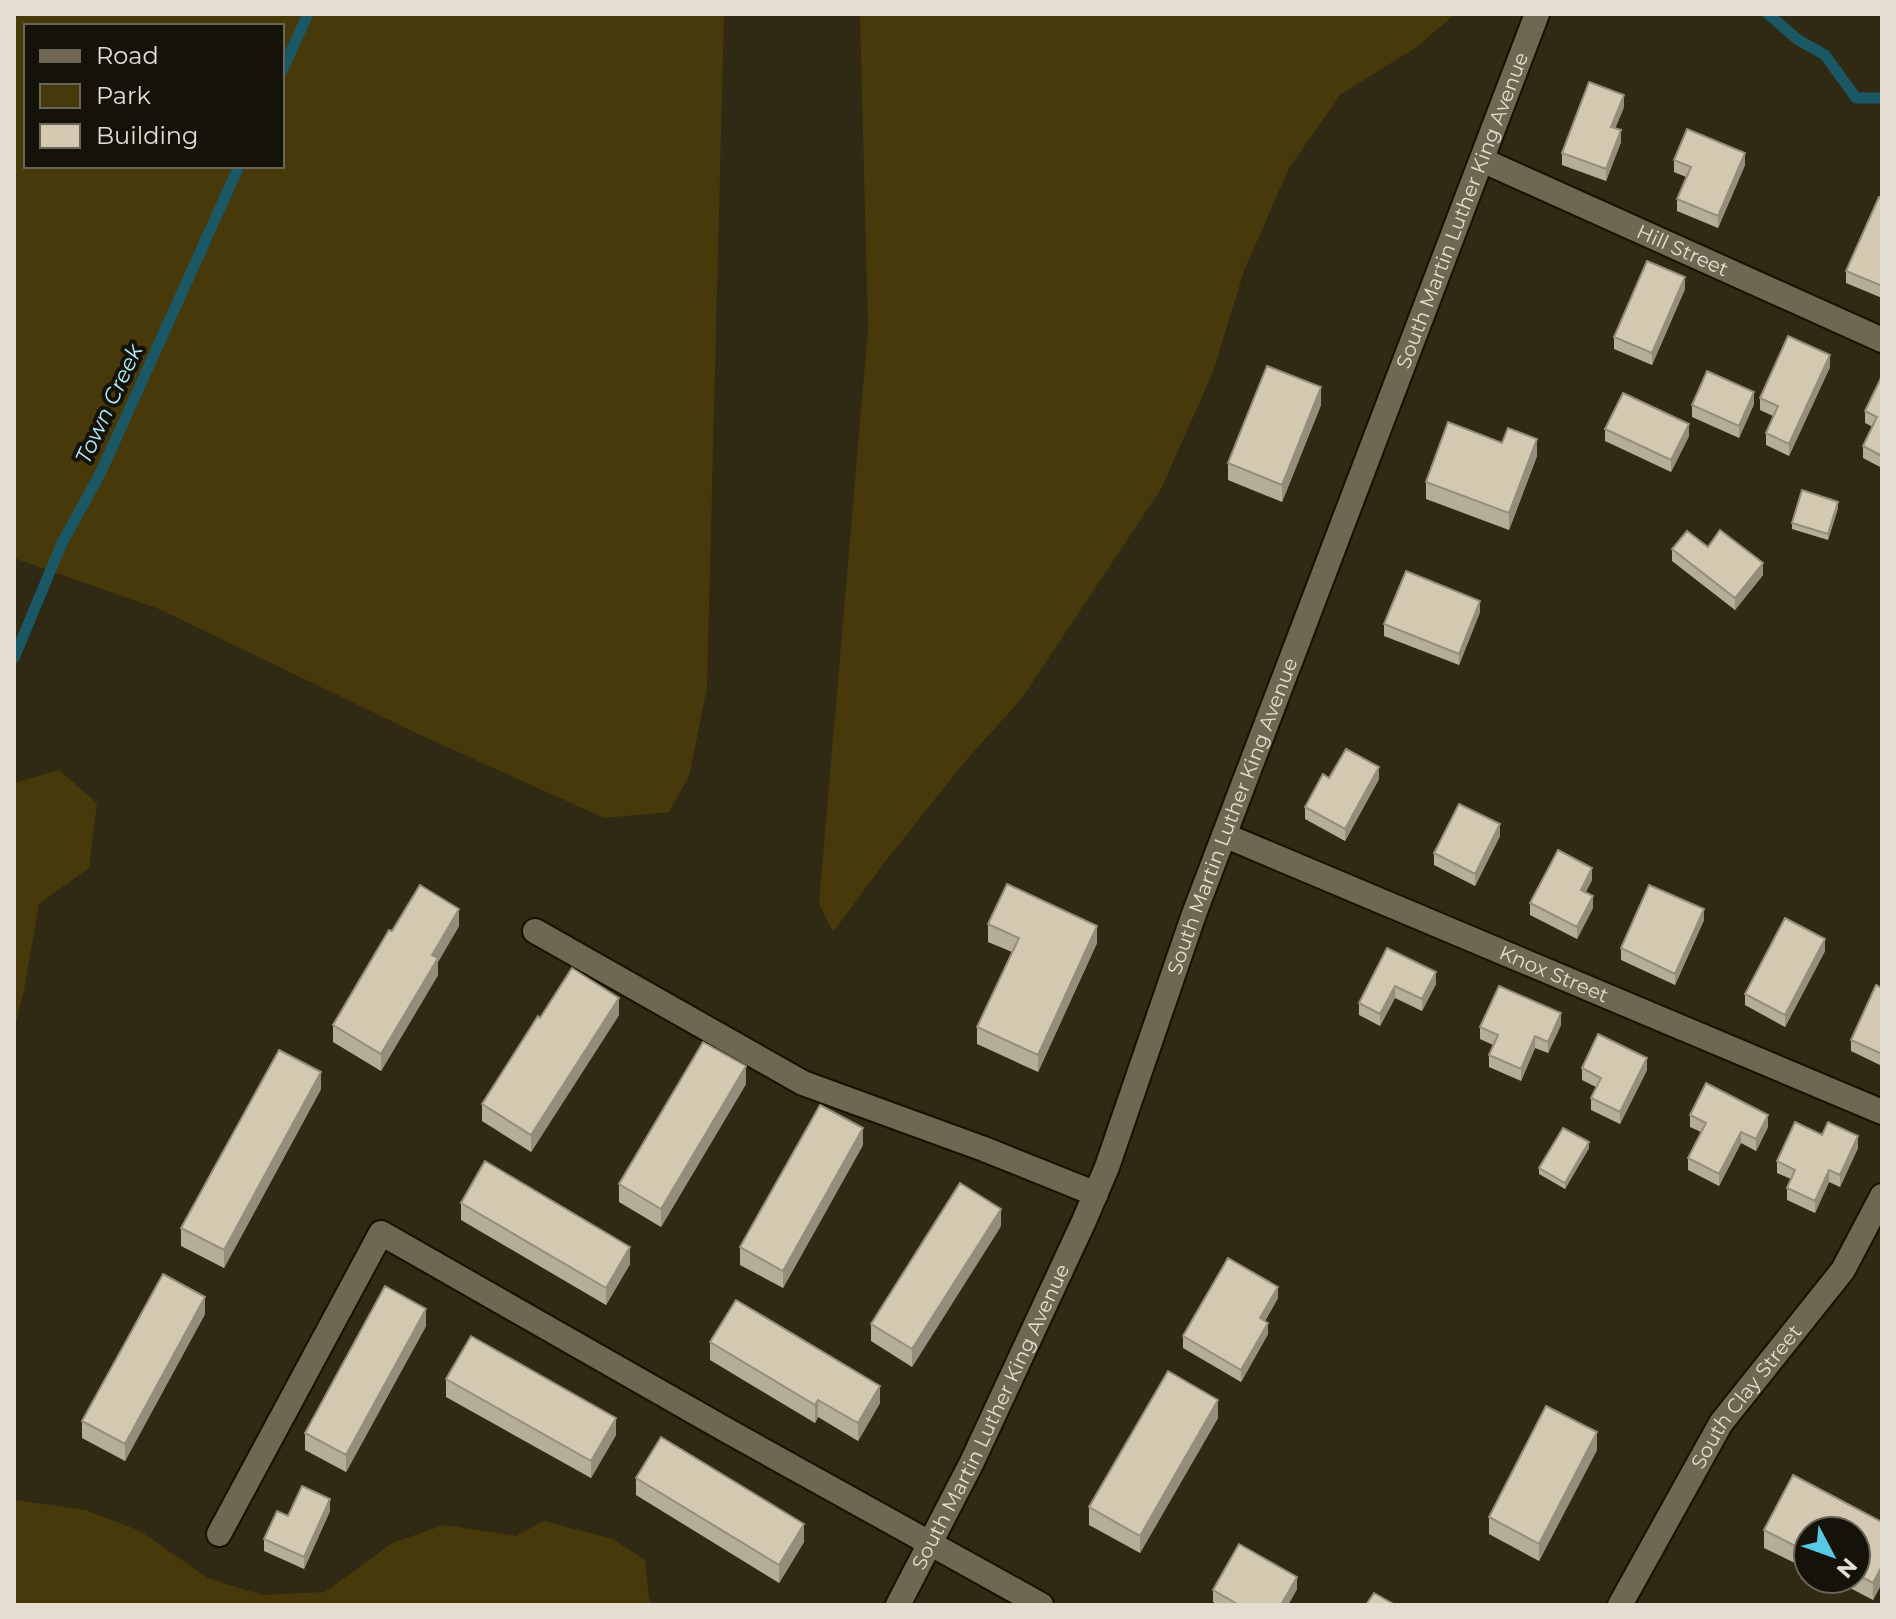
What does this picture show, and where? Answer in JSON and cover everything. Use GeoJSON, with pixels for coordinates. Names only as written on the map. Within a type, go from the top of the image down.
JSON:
{"type":"FeatureCollection","features":[{"type":"Feature","properties":{"kind":"street","name":"South Martin Luther King Avenue"},"geometry":{"type":"LineString","coordinates":[[898,1605],[972,1462],[1096,1194],[1194,914],[1537,14]]}},
{"type":"Feature","properties":{"kind":"street","name":"Hill Street"},"geometry":{"type":"LineString","coordinates":[[1482,160],[1882,340]]}},
{"type":"Feature","properties":{"kind":"street","name":"Knox Street"},"geometry":{"type":"LineString","coordinates":[[1224,835],[1882,1112]]}},
{"type":"Feature","properties":{"kind":"street"},"geometry":{"type":"LineString","coordinates":[[535,931],[803,1083],[984,1149],[1096,1194]]}},
{"type":"Feature","properties":{"kind":"street","name":"South Clay Street"},"geometry":{"type":"LineString","coordinates":[[1620,1605],[1721,1423],[1843,1270],[1882,1196]]}},
{"type":"Feature","properties":{"kind":"street"},"geometry":{"type":"LineString","coordinates":[[219,1534],[381,1233],[1041,1605]]}},
{"type":"Feature","properties":{"kind":"green space"},"geometry":{"type":"Polygon","coordinates":[[[14,14],[724,14],[707,688],[689,776],[669,812],[604,818],[416,733],[159,609],[14,558],[14,14]]]}},
{"type":"Feature","properties":{"kind":"green space"},"geometry":{"type":"Polygon","coordinates":[[[860,14],[1455,14],[1417,47],[1341,94],[1289,168],[1244,271],[1213,372],[1161,489],[1022,698],[961,766],[833,932],[819,903],[868,329],[860,14]]]}},
{"type":"Feature","properties":{"kind":"green space"},"geometry":{"type":"Polygon","coordinates":[[[59,770],[97,803],[89,868],[39,904],[14,1030],[14,783],[59,770]]]}},
{"type":"Feature","properties":{"kind":"green space"},"geometry":{"type":"Polygon","coordinates":[[[14,1500],[86,1510],[140,1531],[208,1578],[262,1595],[325,1592],[392,1543],[444,1525],[516,1536],[544,1521],[613,1539],[645,1560],[649,1598],[653,1605],[14,1605],[14,1500]]]}},
{"type":"Feature","properties":{"kind":"building"},"geometry":{"type":"Polygon","coordinates":[[[1589,82],[1624,95],[1611,127],[1621,130],[1606,169],[1562,153],[1589,82]]]}},
{"type":"Feature","properties":{"kind":"building"},"geometry":{"type":"Polygon","coordinates":[[[1687,129],[1745,153],[1718,216],[1677,199],[1691,167],[1674,160],[1687,129]]]}},
{"type":"Feature","properties":{"kind":"building"},"geometry":{"type":"Polygon","coordinates":[[[1879,197],[1882,198],[1882,286],[1846,271],[1879,197]]]}},
{"type":"Feature","properties":{"kind":"building"},"geometry":{"type":"Polygon","coordinates":[[[1647,261],[1685,277],[1652,353],[1614,337],[1647,261]]]}},
{"type":"Feature","properties":{"kind":"building"},"geometry":{"type":"Polygon","coordinates":[[[1788,336],[1830,355],[1789,444],[1766,433],[1778,406],[1760,398],[1788,336]]]}},
{"type":"Feature","properties":{"kind":"building"},"geometry":{"type":"Polygon","coordinates":[[[1267,366],[1321,387],[1282,485],[1228,463],[1267,366]]]}},
{"type":"Feature","properties":{"kind":"building"},"geometry":{"type":"Polygon","coordinates":[[[1707,371],[1754,392],[1739,426],[1692,405],[1707,371]]]}},
{"type":"Feature","properties":{"kind":"building"},"geometry":{"type":"Polygon","coordinates":[[[1881,378],[1882,456],[1863,446],[1877,417],[1865,411],[1881,378]]]}},
{"type":"Feature","properties":{"kind":"building"},"geometry":{"type":"Polygon","coordinates":[[[1623,393],[1689,424],[1671,460],[1605,429],[1623,393]]]}},
{"type":"Feature","properties":{"kind":"building"},"geometry":{"type":"Polygon","coordinates":[[[1448,422],[1502,443],[1508,428],[1537,439],[1509,513],[1426,482],[1448,422]]]}},
{"type":"Feature","properties":{"kind":"building"},"geometry":{"type":"Polygon","coordinates":[[[1802,490],[1838,502],[1828,534],[1792,523],[1802,490]]]}},
{"type":"Feature","properties":{"kind":"building"},"geometry":{"type":"Polygon","coordinates":[[[1720,530],[1763,563],[1735,598],[1672,549],[1687,531],[1708,547],[1720,530]]]}},
{"type":"Feature","properties":{"kind":"building"},"geometry":{"type":"Polygon","coordinates":[[[1406,571],[1480,601],[1459,654],[1384,624],[1406,571]]]}},
{"type":"Feature","properties":{"kind":"building"},"geometry":{"type":"Polygon","coordinates":[[[1346,749],[1379,767],[1345,829],[1305,807],[1323,774],[1329,778],[1346,749]]]}},
{"type":"Feature","properties":{"kind":"building"},"geometry":{"type":"Polygon","coordinates":[[[1459,804],[1500,824],[1475,874],[1434,853],[1459,804]]]}},
{"type":"Feature","properties":{"kind":"building"},"geometry":{"type":"Polygon","coordinates":[[[1558,850],[1592,868],[1581,890],[1593,896],[1577,927],[1530,903],[1558,850]]]}},
{"type":"Feature","properties":{"kind":"building"},"geometry":{"type":"Polygon","coordinates":[[[1007,884],[1097,926],[1038,1055],[977,1027],[1019,938],[988,924],[1007,884]]]}},
{"type":"Feature","properties":{"kind":"building"},"geometry":{"type":"Polygon","coordinates":[[[420,885],[459,909],[432,955],[438,958],[381,1054],[333,1025],[389,930],[392,931],[420,885]]]}},
{"type":"Feature","properties":{"kind":"building"},"geometry":{"type":"Polygon","coordinates":[[[1649,885],[1704,909],[1675,974],[1621,948],[1649,885]]]}},
{"type":"Feature","properties":{"kind":"building"},"geometry":{"type":"Polygon","coordinates":[[[1785,918],[1825,939],[1785,1015],[1745,994],[1785,918]]]}},
{"type":"Feature","properties":{"kind":"building"},"geometry":{"type":"Polygon","coordinates":[[[1387,948],[1436,972],[1422,999],[1395,986],[1380,1014],[1359,1003],[1387,948]]]}},
{"type":"Feature","properties":{"kind":"building"},"geometry":{"type":"Polygon","coordinates":[[[572,968],[619,998],[531,1135],[482,1104],[572,968]]]}},
{"type":"Feature","properties":{"kind":"building"},"geometry":{"type":"Polygon","coordinates":[[[1876,985],[1882,988],[1882,1054],[1851,1040],[1876,985]]]}},
{"type":"Feature","properties":{"kind":"building"},"geometry":{"type":"Polygon","coordinates":[[[1499,986],[1561,1013],[1548,1042],[1535,1036],[1521,1069],[1489,1055],[1498,1035],[1480,1027],[1499,986]]]}},
{"type":"Feature","properties":{"kind":"building"},"geometry":{"type":"Polygon","coordinates":[[[1598,1034],[1647,1058],[1620,1112],[1591,1098],[1601,1078],[1582,1068],[1598,1034]]]}},
{"type":"Feature","properties":{"kind":"building"},"geometry":{"type":"Polygon","coordinates":[[[703,1042],[746,1066],[661,1209],[619,1184],[703,1042]]]}},
{"type":"Feature","properties":{"kind":"building"},"geometry":{"type":"Polygon","coordinates":[[[279,1050],[321,1072],[224,1250],[181,1228],[279,1050]]]}},
{"type":"Feature","properties":{"kind":"building"},"geometry":{"type":"Polygon","coordinates":[[[1706,1083],[1768,1115],[1756,1139],[1741,1132],[1719,1174],[1688,1158],[1706,1123],[1690,1115],[1706,1083]]]}},
{"type":"Feature","properties":{"kind":"building"},"geometry":{"type":"Polygon","coordinates":[[[820,1105],[863,1128],[783,1271],[740,1247],[820,1105]]]}},
{"type":"Feature","properties":{"kind":"building"},"geometry":{"type":"Polygon","coordinates":[[[1795,1122],[1822,1135],[1828,1122],[1858,1136],[1840,1175],[1829,1170],[1815,1201],[1787,1188],[1795,1170],[1777,1161],[1795,1122]]]}},
{"type":"Feature","properties":{"kind":"building"},"geometry":{"type":"Polygon","coordinates":[[[1563,1128],[1589,1142],[1565,1183],[1539,1168],[1563,1128]]]}},
{"type":"Feature","properties":{"kind":"building"},"geometry":{"type":"Polygon","coordinates":[[[485,1161],[630,1247],[606,1288],[461,1203],[485,1161]]]}},
{"type":"Feature","properties":{"kind":"building"},"geometry":{"type":"Polygon","coordinates":[[[960,1183],[1001,1209],[912,1349],[871,1324],[960,1183]]]}},
{"type":"Feature","properties":{"kind":"building"},"geometry":{"type":"Polygon","coordinates":[[[1228,1258],[1278,1287],[1260,1318],[1268,1323],[1241,1370],[1183,1336],[1228,1258]]]}},
{"type":"Feature","properties":{"kind":"building"},"geometry":{"type":"Polygon","coordinates":[[[163,1274],[205,1297],[125,1444],[82,1421],[163,1274]]]}},
{"type":"Feature","properties":{"kind":"building"},"geometry":{"type":"Polygon","coordinates":[[[385,1286],[426,1309],[346,1455],[305,1433],[385,1286]]]}},
{"type":"Feature","properties":{"kind":"building"},"geometry":{"type":"Polygon","coordinates":[[[736,1300],[880,1386],[858,1423],[818,1400],[815,1405],[710,1342],[736,1300]]]}},
{"type":"Feature","properties":{"kind":"building"},"geometry":{"type":"Polygon","coordinates":[[[471,1336],[616,1418],[591,1461],[446,1379],[471,1336]]]}},
{"type":"Feature","properties":{"kind":"building"},"geometry":{"type":"Polygon","coordinates":[[[1168,1371],[1218,1400],[1140,1536],[1089,1507],[1168,1371]]]}},
{"type":"Feature","properties":{"kind":"building"},"geometry":{"type":"Polygon","coordinates":[[[1546,1406],[1597,1432],[1539,1544],[1489,1517],[1546,1406]]]}},
{"type":"Feature","properties":{"kind":"building"},"geometry":{"type":"Polygon","coordinates":[[[661,1437],[804,1524],[779,1565],[636,1478],[661,1437]]]}},
{"type":"Feature","properties":{"kind":"building"},"geometry":{"type":"Polygon","coordinates":[[[1793,1475],[1869,1515],[1792,1515],[1792,1544],[1764,1530],[1793,1475]]]}},
{"type":"Feature","properties":{"kind":"building"},"geometry":{"type":"Polygon","coordinates":[[[302,1486],[330,1499],[304,1557],[264,1539],[277,1511],[288,1516],[302,1486]]]}},
{"type":"Feature","properties":{"kind":"building"},"geometry":{"type":"Polygon","coordinates":[[[1872,1517],[1882,1522],[1882,1566],[1873,1583],[1872,1517]]]}},
{"type":"Feature","properties":{"kind":"building"},"geometry":{"type":"Polygon","coordinates":[[[1239,1544],[1297,1577],[1281,1605],[1239,1605],[1213,1590],[1239,1544]]]}},
{"type":"Feature","properties":{"kind":"building"},"geometry":{"type":"Polygon","coordinates":[[[1374,1593],[1395,1605],[1366,1605],[1374,1593]]]}},
{"type":"Feature","properties":{"kind":"waterway","name":"Town Creek"},"geometry":{"type":"LineString","coordinates":[[284,67],[308,14]]}},
{"type":"Feature","properties":{"kind":"waterway"},"geometry":{"type":"LineString","coordinates":[[1768,14],[1797,39],[1825,55],[1856,98],[1882,98]]}},
{"type":"Feature","properties":{"kind":"waterway","name":"Town Creek"},"geometry":{"type":"LineString","coordinates":[[14,658],[62,543],[101,472],[238,168]]}}]}
